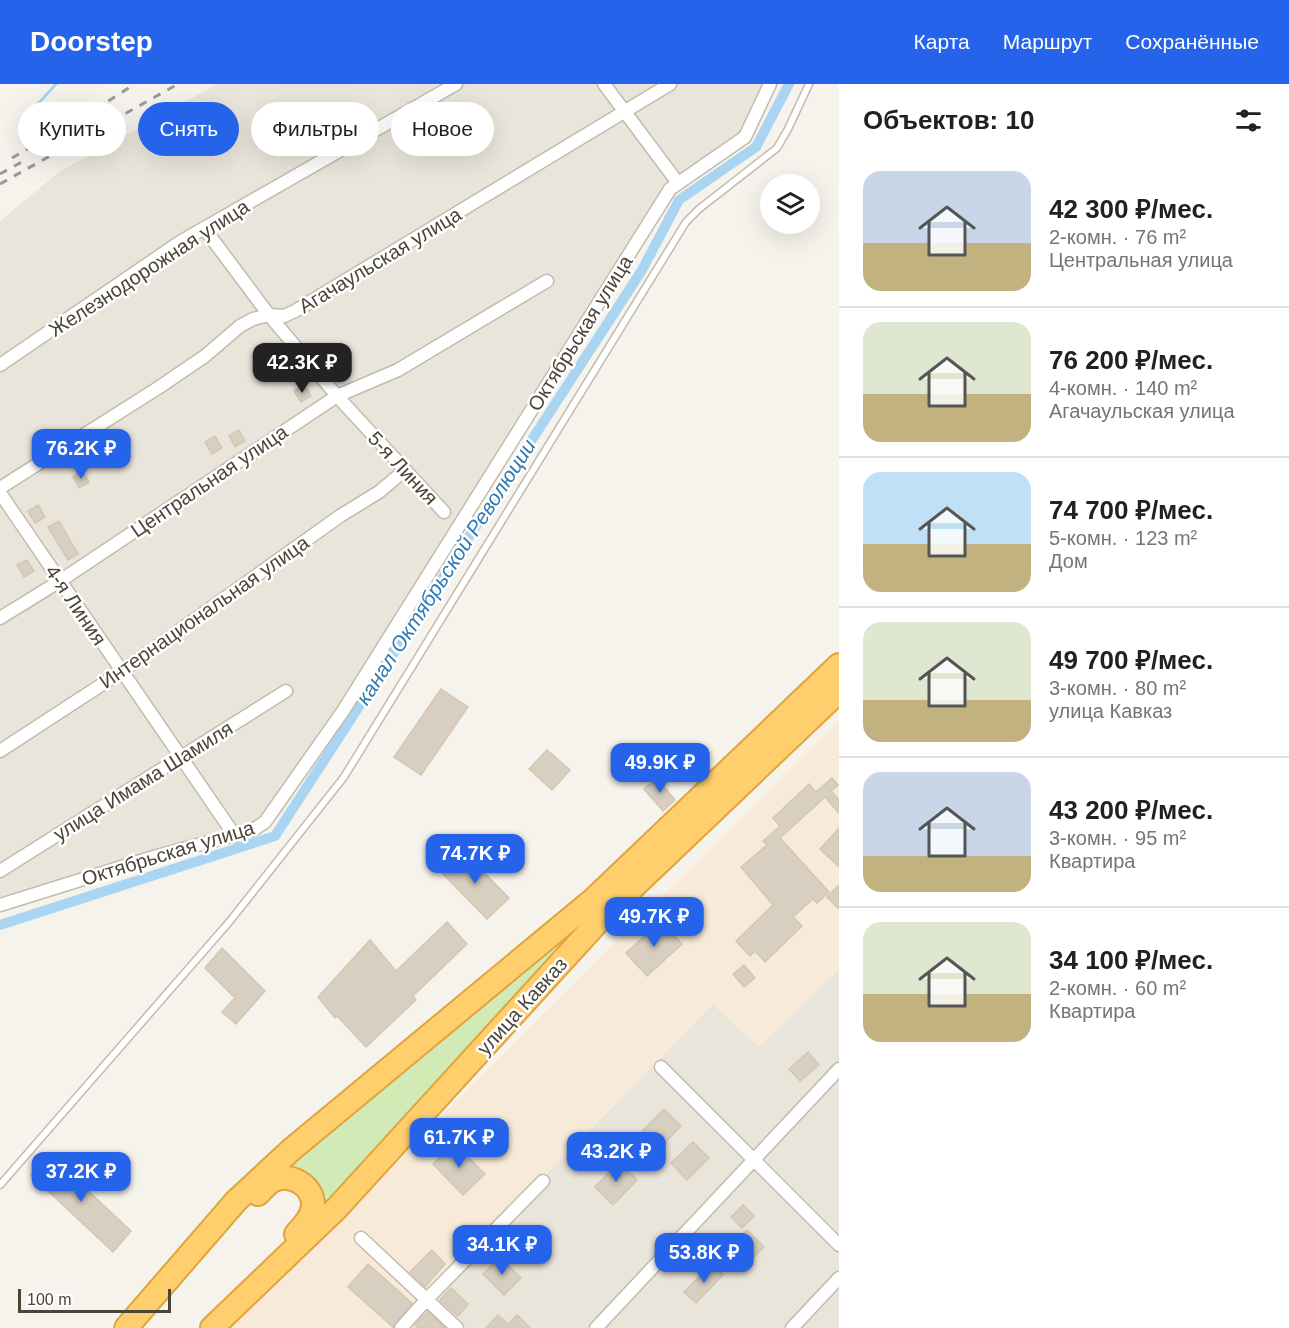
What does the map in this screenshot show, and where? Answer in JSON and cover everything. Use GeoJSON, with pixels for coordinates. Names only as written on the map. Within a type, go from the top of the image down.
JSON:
{"type":"FeatureCollection","features":[{"type":"Feature","properties":{"kind":"highway"},"geometry":{"type":"LineString","coordinates":[[126,1328],[236,1201],[291,1150],[594,899],[839,665]]}},
{"type":"Feature","properties":{"kind":"highway","name":"улица Кавказ"},"geometry":{"type":"LineString","coordinates":[[213,1327],[337,1208],[606,913],[839,691]]}},
{"type":"Feature","properties":{"kind":"highway"},"geometry":{"type":"LineString","coordinates":[[174,1272],[272,1181],[284,1178],[296,1180],[305,1186],[313,1207],[309,1219],[213,1327]]}},
{"type":"Feature","properties":{"kind":"street","name":"Железнодорожная улица"},"geometry":{"type":"LineString","coordinates":[[0,365],[180,242],[456,84]]}},
{"type":"Feature","properties":{"kind":"street"},"geometry":{"type":"LineString","coordinates":[[604,84],[678,183]]}},
{"type":"Feature","properties":{"kind":"street","name":"Агачаульская улица"},"geometry":{"type":"LineString","coordinates":[[0,488],[158,388],[205,356],[240,326],[253,319],[268,315],[285,316],[295,311],[670,84]]}},
{"type":"Feature","properties":{"kind":"street","name":"Октябрьская улица"},"geometry":{"type":"LineString","coordinates":[[0,905],[157,856],[235,836],[253,830],[265,822],[343,711],[670,189],[745,137],[770,84]]}},
{"type":"Feature","properties":{"kind":"street","name":"5-я Линия"},"geometry":{"type":"LineString","coordinates":[[204,228],[268,315],[337,396],[444,512]]}},
{"type":"Feature","properties":{"kind":"street","name":"Центральная улица"},"geometry":{"type":"LineString","coordinates":[[0,618],[60,581],[337,396],[398,370],[547,281]]}},
{"type":"Feature","properties":{"kind":"street","name":"Интернациональная улица"},"geometry":{"type":"LineString","coordinates":[[0,751],[121,672],[340,516],[379,492],[405,470]]}},
{"type":"Feature","properties":{"kind":"street","name":"4-я Линия"},"geometry":{"type":"LineString","coordinates":[[0,494],[235,836]]}},
{"type":"Feature","properties":{"kind":"street","name":"улица Имама Шамиля"},"geometry":{"type":"LineString","coordinates":[[0,871],[181,759],[286,690]]}},
{"type":"Feature","properties":{"kind":"street"},"geometry":{"type":"LineString","coordinates":[[661,1067],[839,1245]]}},
{"type":"Feature","properties":{"kind":"street"},"geometry":{"type":"LineString","coordinates":[[596,1328],[752,1159],[839,1069]]}},
{"type":"Feature","properties":{"kind":"street"},"geometry":{"type":"LineString","coordinates":[[401,1328],[426,1299],[543,1181]]}},
{"type":"Feature","properties":{"kind":"street"},"geometry":{"type":"LineString","coordinates":[[361,1238],[457,1328]]}},
{"type":"Feature","properties":{"kind":"street"},"geometry":{"type":"LineString","coordinates":[[792,1328],[839,1278]]}},
{"type":"Feature","properties":{"kind":"lane"},"geometry":{"type":"LineString","coordinates":[[0,1185],[230,921],[344,777],[686,222],[699,209],[777,148],[808,84]]}},
{"type":"Feature","properties":{"kind":"shaded area"},"geometry":{"type":"Polygon","coordinates":[[[217,84],[778,84],[750,140],[677,193],[650,230],[425,593],[281,814],[259,833],[0,910],[0,221],[59,172],[88,156],[126,156],[126,135],[138,128],[138,156],[239,156],[239,102],[185,102],[217,84]]]}},
{"type":"Feature","properties":{"kind":"shaded area"},"geometry":{"type":"Polygon","coordinates":[[[839,721],[839,969],[759,1047],[712,1004],[396,1328],[227,1328],[839,721]]]}},
{"type":"Feature","properties":{"kind":"shaded area"},"geometry":{"type":"Polygon","coordinates":[[[839,969],[839,1328],[396,1328],[713,1004],[759,1047],[839,969]]]}},
{"type":"Feature","properties":{"kind":"green space"},"geometry":{"type":"Polygon","coordinates":[[[581,926],[323,1212],[317,1184],[313,1178],[300,1171],[280,1170],[581,926]]]}},
{"type":"Feature","properties":{"kind":"building"},"geometry":{"type":"Polygon","coordinates":[[[304,385],[311,396],[301,402],[294,391],[304,385]]]}},
{"type":"Feature","properties":{"kind":"building"},"geometry":{"type":"Polygon","coordinates":[[[239,430],[245,441],[235,447],[229,436],[239,430]]]}},
{"type":"Feature","properties":{"kind":"building"},"geometry":{"type":"Polygon","coordinates":[[[215,436],[222,448],[212,454],[205,442],[215,436]]]}},
{"type":"Feature","properties":{"kind":"building"},"geometry":{"type":"Polygon","coordinates":[[[82,471],[89,482],[79,488],[73,477],[82,471]]]}},
{"type":"Feature","properties":{"kind":"building"},"geometry":{"type":"Polygon","coordinates":[[[38,505],[45,517],[35,523],[28,511],[38,505]]]}},
{"type":"Feature","properties":{"kind":"building"},"geometry":{"type":"Polygon","coordinates":[[[59,521],[78,554],[68,560],[48,527],[59,521]]]}},
{"type":"Feature","properties":{"kind":"building"},"geometry":{"type":"Polygon","coordinates":[[[27,560],[34,571],[24,577],[17,565],[27,560]]]}},
{"type":"Feature","properties":{"kind":"building"},"geometry":{"type":"Polygon","coordinates":[[[441,689],[468,707],[421,775],[394,757],[441,689]]]}},
{"type":"Feature","properties":{"kind":"building"},"geometry":{"type":"Polygon","coordinates":[[[547,750],[570,770],[552,790],[529,769],[547,750]]]}},
{"type":"Feature","properties":{"kind":"building"},"geometry":{"type":"Polygon","coordinates":[[[657,778],[675,800],[663,811],[644,789],[657,778]]]}},
{"type":"Feature","properties":{"kind":"building"},"geometry":{"type":"Polygon","coordinates":[[[832,778],[838,785],[831,791],[839,800],[839,813],[825,797],[780,838],[829,892],[817,903],[813,899],[793,917],[802,926],[765,962],[755,951],[750,956],[736,941],[773,905],[741,867],[767,845],[763,841],[780,826],[773,818],[809,784],[816,792],[832,778]]]}},
{"type":"Feature","properties":{"kind":"building"},"geometry":{"type":"Polygon","coordinates":[[[839,828],[839,867],[820,849],[839,828]]]}},
{"type":"Feature","properties":{"kind":"building"},"geometry":{"type":"Polygon","coordinates":[[[463,851],[509,898],[487,919],[441,872],[463,851]]]}},
{"type":"Feature","properties":{"kind":"building"},"geometry":{"type":"Polygon","coordinates":[[[839,885],[839,909],[827,897],[839,885]]]}},
{"type":"Feature","properties":{"kind":"building"},"geometry":{"type":"Polygon","coordinates":[[[660,921],[682,944],[647,976],[626,953],[660,921]]]}},
{"type":"Feature","properties":{"kind":"building"},"geometry":{"type":"Polygon","coordinates":[[[447,922],[467,944],[413,996],[416,1000],[366,1047],[337,1016],[335,1018],[318,997],[370,940],[396,971],[447,922]]]}},
{"type":"Feature","properties":{"kind":"building"},"geometry":{"type":"Polygon","coordinates":[[[222,948],[265,991],[236,1024],[222,1012],[235,998],[205,968],[222,948]]]}},
{"type":"Feature","properties":{"kind":"building"},"geometry":{"type":"Polygon","coordinates":[[[744,965],[755,978],[744,987],[733,974],[744,965]]]}},
{"type":"Feature","properties":{"kind":"building"},"geometry":{"type":"Polygon","coordinates":[[[808,1052],[819,1065],[800,1081],[789,1069],[808,1052]]]}},
{"type":"Feature","properties":{"kind":"building"},"geometry":{"type":"Polygon","coordinates":[[[664,1109],[681,1126],[659,1149],[642,1131],[664,1109]]]}},
{"type":"Feature","properties":{"kind":"building"},"geometry":{"type":"Polygon","coordinates":[[[693,1142],[709,1158],[687,1180],[671,1163],[693,1142]]]}},
{"type":"Feature","properties":{"kind":"building"},"geometry":{"type":"Polygon","coordinates":[[[454,1143],[485,1174],[463,1195],[433,1164],[454,1143]]]}},
{"type":"Feature","properties":{"kind":"building"},"geometry":{"type":"Polygon","coordinates":[[[50,1155],[131,1231],[113,1252],[31,1175],[50,1155]]]}},
{"type":"Feature","properties":{"kind":"building"},"geometry":{"type":"Polygon","coordinates":[[[619,1162],[637,1180],[613,1205],[595,1187],[619,1162]]]}},
{"type":"Feature","properties":{"kind":"building"},"geometry":{"type":"Polygon","coordinates":[[[743,1205],[754,1216],[742,1228],[731,1217],[743,1205]]]}},
{"type":"Feature","properties":{"kind":"building"},"geometry":{"type":"Polygon","coordinates":[[[747,1230],[764,1247],[753,1258],[736,1241],[747,1230]]]}},
{"type":"Feature","properties":{"kind":"building"},"geometry":{"type":"Polygon","coordinates":[[[432,1250],[445,1264],[425,1287],[410,1272],[432,1250]]]}},
{"type":"Feature","properties":{"kind":"building"},"geometry":{"type":"Polygon","coordinates":[[[500,1257],[521,1278],[504,1295],[483,1274],[500,1257]]]}},
{"type":"Feature","properties":{"kind":"building"},"geometry":{"type":"Polygon","coordinates":[[[368,1264],[412,1303],[393,1327],[348,1287],[368,1264]]]}},
{"type":"Feature","properties":{"kind":"building"},"geometry":{"type":"Polygon","coordinates":[[[712,1264],[723,1275],[696,1303],[684,1292],[712,1264]]]}},
{"type":"Feature","properties":{"kind":"building"},"geometry":{"type":"Polygon","coordinates":[[[451,1288],[468,1304],[458,1316],[440,1300],[451,1288]]]}},
{"type":"Feature","properties":{"kind":"building"},"geometry":{"type":"Polygon","coordinates":[[[428,1312],[445,1328],[418,1328],[415,1325],[428,1312]]]}},
{"type":"Feature","properties":{"kind":"building"},"geometry":{"type":"Polygon","coordinates":[[[498,1315],[508,1324],[517,1315],[530,1328],[486,1328],[498,1315]]]}},
{"type":"Feature","properties":{"kind":"waterway"},"geometry":{"type":"LineString","coordinates":[[40,102],[56,84]]}},
{"type":"Feature","properties":{"kind":"waterway","name":"канал Октябрьской Революции"},"geometry":{"type":"LineString","coordinates":[[0,925],[275,836],[642,270],[679,200],[756,147],[789,84]]}},
{"type":"Feature","properties":{"kind":"railway"},"geometry":{"type":"LineString","coordinates":[[12,158],[135,84]]}},
{"type":"Feature","properties":{"kind":"railway"},"geometry":{"type":"LineString","coordinates":[[0,184],[178,84]]}},
{"type":"Feature","properties":{"kind":"railway"},"geometry":{"type":"LineString","coordinates":[[0,174],[27,159]]}}]}
